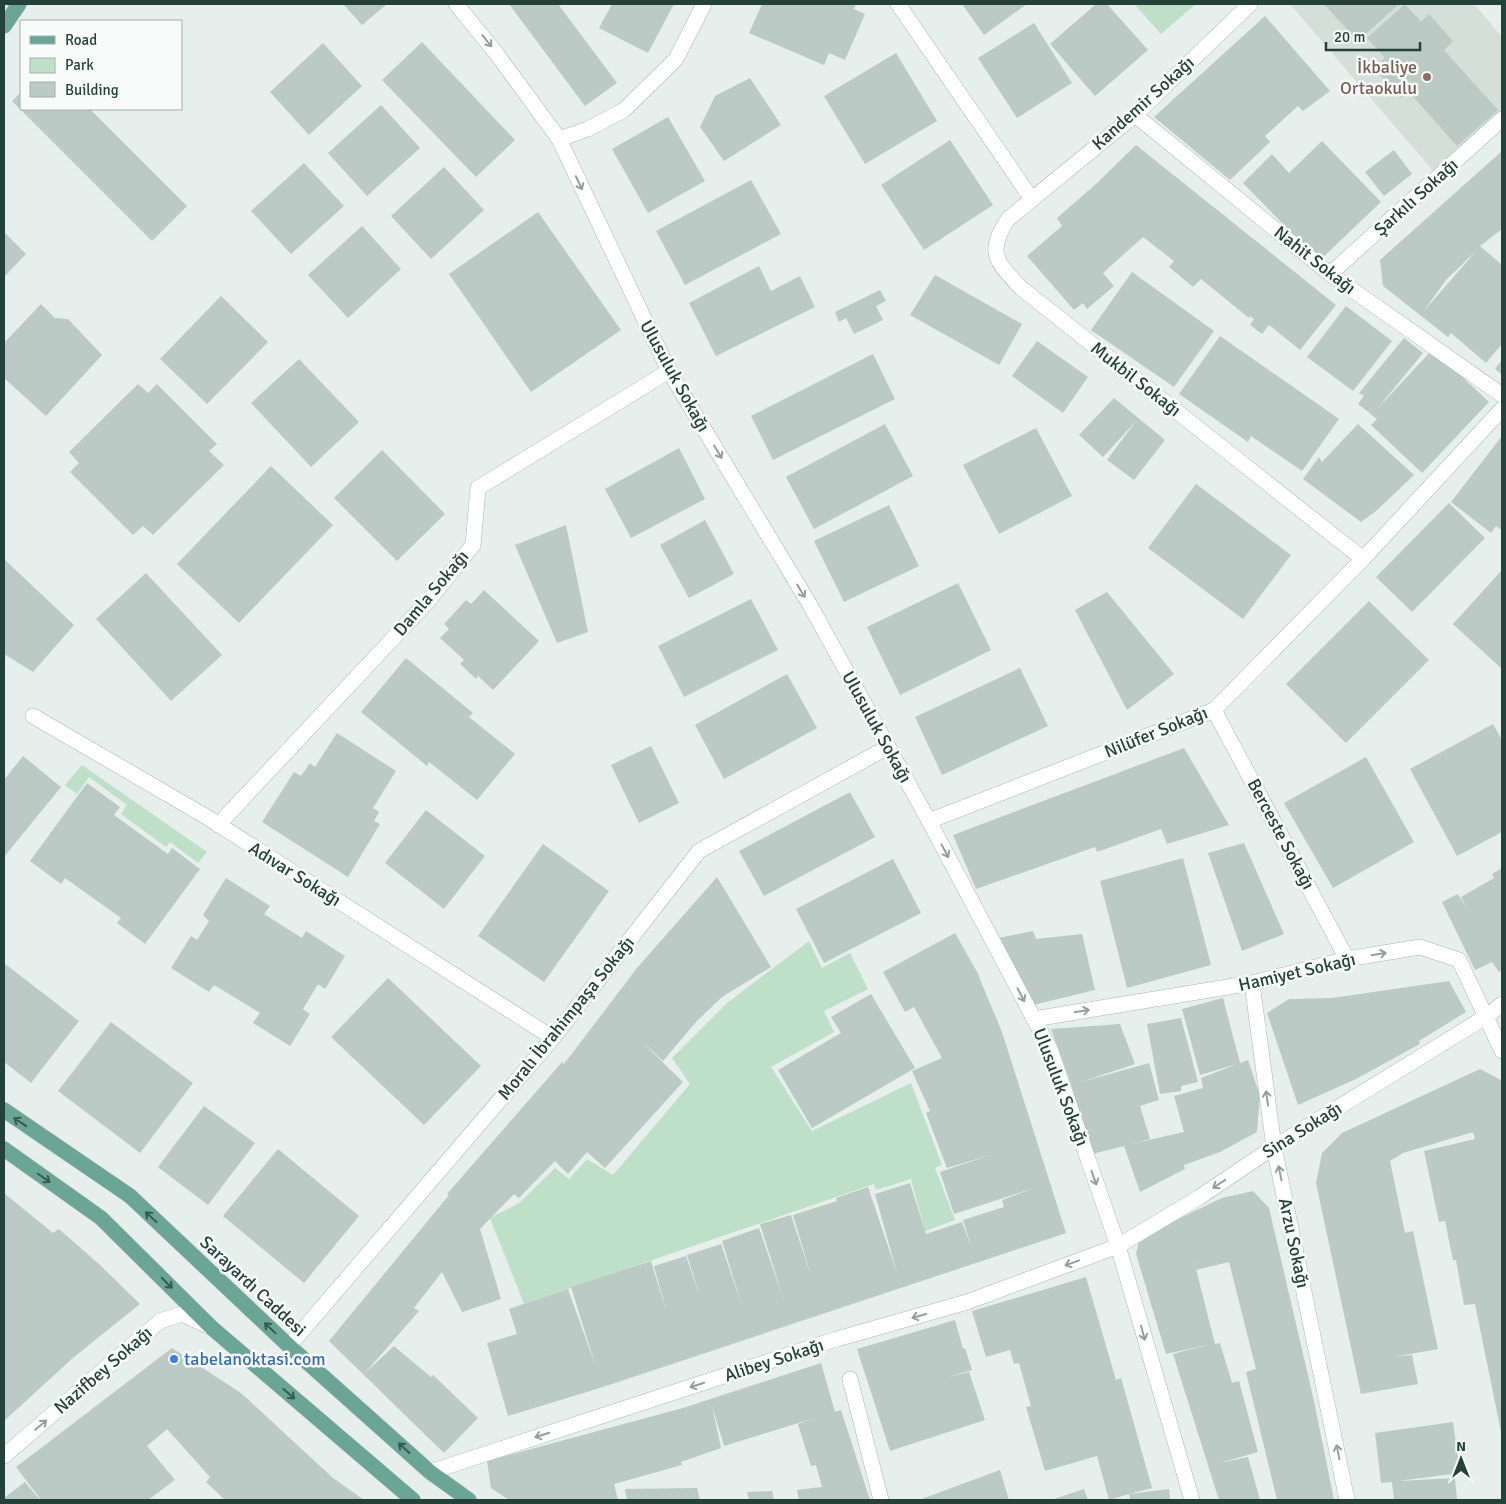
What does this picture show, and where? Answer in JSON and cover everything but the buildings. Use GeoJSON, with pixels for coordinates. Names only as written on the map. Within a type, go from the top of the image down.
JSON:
{"type":"FeatureCollection","features":[{"type":"Feature","properties":{"kind":"main road"},"geometry":{"type":"LineString","coordinates":[[4,26],[19,4]]}},
{"type":"Feature","properties":{"kind":"main road","name":"Sarayardı Caddesi"},"geometry":{"type":"LineString","coordinates":[[4,1110],[130,1196],[289,1346],[430,1472],[469,1500]]}},
{"type":"Feature","properties":{"kind":"main road"},"geometry":{"type":"LineString","coordinates":[[4,1150],[101,1218],[212,1328],[413,1500]]}},
{"type":"Feature","properties":{"kind":"street","name":"Ulusuluk Sokağı"},"geometry":{"type":"LineString","coordinates":[[456,4],[496,53],[559,139],[669,370],[810,605],[929,821],[1050,1049],[1118,1246],[1192,1500]]}},
{"type":"Feature","properties":{"kind":"street"},"geometry":{"type":"LineString","coordinates":[[559,139],[588,129],[624,110],[676,59],[704,4]]}},
{"type":"Feature","properties":{"kind":"street"},"geometry":{"type":"LineString","coordinates":[[898,4],[1032,198]]}},
{"type":"Feature","properties":{"kind":"street","name":"Kandemir Sokağı"},"geometry":{"type":"LineString","coordinates":[[1032,198],[1135,115],[1250,4]]}},
{"type":"Feature","properties":{"kind":"street","name":"Nahit Sokağı"},"geometry":{"type":"LineString","coordinates":[[1135,115],[1330,274],[1502,395]]}},
{"type":"Feature","properties":{"kind":"street","name":"Şarkılı Sokağı"},"geometry":{"type":"LineString","coordinates":[[1330,274],[1502,119]]}},
{"type":"Feature","properties":{"kind":"street","name":"Mukbil Sokağı"},"geometry":{"type":"LineString","coordinates":[[1032,198],[1008,219],[999,233],[995,245],[999,264],[1021,288],[1363,559]]}},
{"type":"Feature","properties":{"kind":"street","name":"Damla Sokağı"},"geometry":{"type":"LineString","coordinates":[[218,825],[429,600],[473,545],[478,488],[669,370]]}},
{"type":"Feature","properties":{"kind":"street"},"geometry":{"type":"LineString","coordinates":[[1363,559],[1502,409]]}},
{"type":"Feature","properties":{"kind":"street","name":"Nilüfer Sokağı"},"geometry":{"type":"LineString","coordinates":[[929,821],[1214,710],[1363,559]]}},
{"type":"Feature","properties":{"kind":"street","name":"Berceste Sokağı"},"geometry":{"type":"LineString","coordinates":[[1214,710],[1347,959]]}},
{"type":"Feature","properties":{"kind":"street","name":"Adıvar Sokağı"},"geometry":{"type":"LineString","coordinates":[[34,716],[218,825],[553,1038]]}},
{"type":"Feature","properties":{"kind":"street","name":"Moralı İbrahimpaşa Sokağı"},"geometry":{"type":"LineString","coordinates":[[289,1346],[553,1038],[699,851],[888,747]]}},
{"type":"Feature","properties":{"kind":"street","name":"Hamiyet Sokağı"},"geometry":{"type":"LineString","coordinates":[[1034,1019],[1252,983],[1347,959],[1420,947],[1459,960],[1502,1051]]}},
{"type":"Feature","properties":{"kind":"street","name":"Arzu Sokağı"},"geometry":{"type":"LineString","coordinates":[[1252,983],[1274,1147],[1347,1500]]}},
{"type":"Feature","properties":{"kind":"street","name":"Sina Sokağı"},"geometry":{"type":"LineString","coordinates":[[1118,1246],[1198,1198],[1274,1147],[1487,1016],[1502,1004]]}},
{"type":"Feature","properties":{"kind":"street","name":"Alibey Sokağı"},"geometry":{"type":"LineString","coordinates":[[430,1472],[842,1338],[968,1302],[1118,1246]]}},
{"type":"Feature","properties":{"kind":"street","name":"Nazifbey Sokağı"},"geometry":{"type":"LineString","coordinates":[[4,1456],[160,1321],[182,1314],[212,1328]]}},
{"type":"Feature","properties":{"kind":"street"},"geometry":{"type":"LineString","coordinates":[[850,1379],[880,1500]]}},
{"type":"Feature","properties":{"kind":"shaded area","name":"İkbaliye Ortaokulu"},"geometry":{"type":"Polygon","coordinates":[[[1290,4],[1474,4],[1502,37],[1502,116],[1435,173],[1290,4]]]}},
{"type":"Feature","properties":{"kind":"green space"},"geometry":{"type":"Polygon","coordinates":[[[1134,4],[1196,4],[1161,34],[1134,4]]]}},
{"type":"Feature","properties":{"kind":"green space"},"geometry":{"type":"Polygon","coordinates":[[[82,765],[207,852],[198,863],[170,842],[166,847],[121,814],[127,805],[89,777],[77,794],[65,785],[82,765]]]}},
{"type":"Feature","properties":{"kind":"green space"},"geometry":{"type":"Polygon","coordinates":[[[809,941],[822,968],[850,953],[868,989],[824,1011],[834,1032],[771,1067],[812,1131],[911,1083],[942,1165],[935,1168],[955,1220],[925,1231],[911,1179],[876,1190],[874,1184],[524,1304],[490,1218],[519,1203],[555,1168],[569,1179],[587,1159],[613,1175],[690,1084],[672,1058],[727,1003],[809,941]]]}},
{"type":"Feature","properties":{"kind":"place","name":"İkbaliye Ortaokulu"},"geometry":{"type":"Point","coordinates":[1427,77]}},
{"type":"Feature","properties":{"kind":"place","name":"tabelanoktasi.com"},"geometry":{"type":"Point","coordinates":[174,1359]}}]}
